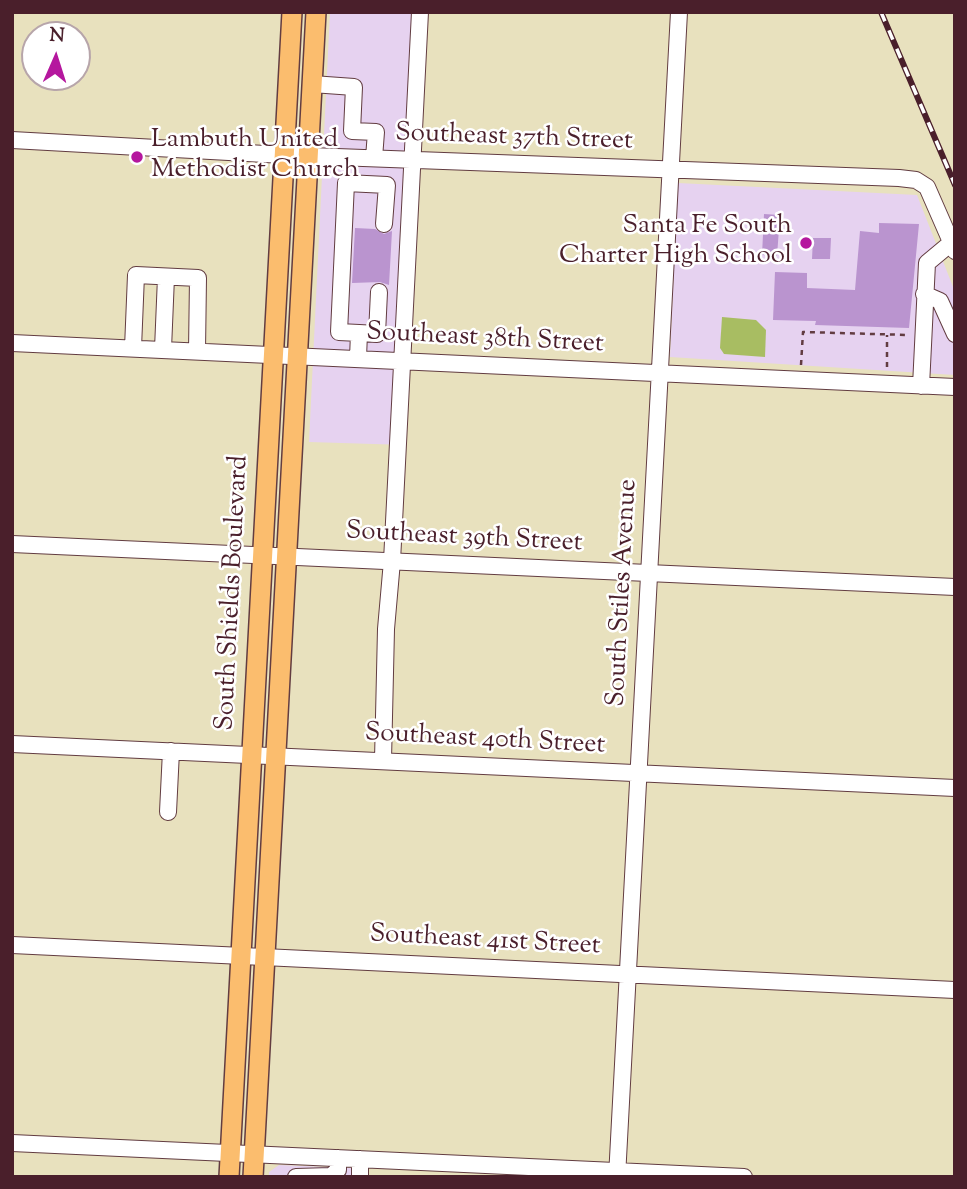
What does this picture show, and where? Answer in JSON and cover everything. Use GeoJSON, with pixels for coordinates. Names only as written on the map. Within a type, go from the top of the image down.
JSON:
{"type":"FeatureCollection","features":[{"type":"Feature","properties":{"kind":"main road","name":"South Shields Boulevard"},"geometry":{"type":"LineString","coordinates":[[229,1177],[292,12]]}},
{"type":"Feature","properties":{"kind":"main road","name":"South Shields Boulevard"},"geometry":{"type":"LineString","coordinates":[[253,1177],[316,12]]}},
{"type":"Feature","properties":{"kind":"street"},"geometry":{"type":"LineString","coordinates":[[383,760],[386,629],[392,561],[420,12]]}},
{"type":"Feature","properties":{"kind":"street","name":"South Stiles Avenue"},"geometry":{"type":"LineString","coordinates":[[617,1174],[679,12]]}},
{"type":"Feature","properties":{"kind":"street"},"geometry":{"type":"LineString","coordinates":[[312,84],[355,87],[352,131],[376,132],[364,184]]}},
{"type":"Feature","properties":{"kind":"street","name":"Southeast 37th Street"},"geometry":{"type":"LineString","coordinates":[[12,140],[284,155],[899,178],[916,180],[927,187],[953,247]]}},
{"type":"Feature","properties":{"kind":"street"},"geometry":{"type":"LineString","coordinates":[[379,292],[377,334],[339,332],[346,183],[387,185],[384,224]]}},
{"type":"Feature","properties":{"kind":"street"},"geometry":{"type":"LineString","coordinates":[[921,386],[927,263],[953,247]]}},
{"type":"Feature","properties":{"kind":"street"},"geometry":{"type":"LineString","coordinates":[[133,348],[136,275],[166,276],[198,278],[197,351]]}},
{"type":"Feature","properties":{"kind":"street"},"geometry":{"type":"LineString","coordinates":[[163,349],[166,276]]}},
{"type":"Feature","properties":{"kind":"street"},"geometry":{"type":"LineString","coordinates":[[924,294],[940,301],[955,334]]}},
{"type":"Feature","properties":{"kind":"street"},"geometry":{"type":"LineString","coordinates":[[358,358],[359,333]]}},
{"type":"Feature","properties":{"kind":"street","name":"Southeast 38th Street"},"geometry":{"type":"LineString","coordinates":[[12,343],[955,387]]}},
{"type":"Feature","properties":{"kind":"street","name":"Southeast 39th Street"},"geometry":{"type":"LineString","coordinates":[[12,544],[955,587]]}},
{"type":"Feature","properties":{"kind":"street","name":"Southeast 40th Street"},"geometry":{"type":"LineString","coordinates":[[12,744],[955,788]]}},
{"type":"Feature","properties":{"kind":"street"},"geometry":{"type":"LineString","coordinates":[[168,812],[171,751]]}},
{"type":"Feature","properties":{"kind":"street","name":"Southeast 41st Street"},"geometry":{"type":"LineString","coordinates":[[12,945],[955,990]]}},
{"type":"Feature","properties":{"kind":"street"},"geometry":{"type":"LineString","coordinates":[[12,1143],[360,1159],[395,1169],[744,1177]]}},
{"type":"Feature","properties":{"kind":"street"},"geometry":{"type":"LineString","coordinates":[[296,1177],[331,1176],[338,1170],[338,1158]]}},
{"type":"Feature","properties":{"kind":"street"},"geometry":{"type":"LineString","coordinates":[[360,1159],[360,1177]]}},
{"type":"Feature","properties":{"kind":"path"},"geometry":{"type":"LineString","coordinates":[[801,370],[803,332],[916,335]]}},
{"type":"Feature","properties":{"kind":"path"},"geometry":{"type":"LineString","coordinates":[[887,335],[887,367]]}},
{"type":"Feature","properties":{"kind":"shaded area"},"geometry":{"type":"Polygon","coordinates":[[[330,12],[425,12],[406,445],[309,442],[330,12]]]}},
{"type":"Feature","properties":{"kind":"shaded area","name":"Santa Fe South Charter High School"},"geometry":{"type":"Polygon","coordinates":[[[678,183],[917,195],[955,292],[955,375],[670,357],[678,183]]]}},
{"type":"Feature","properties":{"kind":"shaded area"},"geometry":{"type":"Polygon","coordinates":[[[279,1165],[352,1168],[351,1177],[269,1177],[269,1172],[279,1165]]]}},
{"type":"Feature","properties":{"kind":"green space"},"geometry":{"type":"Polygon","coordinates":[[[722,317],[756,320],[766,330],[765,357],[724,354],[720,348],[722,317]]]}},
{"type":"Feature","properties":{"kind":"building"},"geometry":{"type":"Polygon","coordinates":[[[764,214],[780,215],[777,256],[762,255],[764,214]]]}},
{"type":"Feature","properties":{"kind":"building"},"geometry":{"type":"Polygon","coordinates":[[[879,223],[919,224],[909,328],[815,325],[816,321],[773,320],[775,272],[807,273],[807,288],[855,290],[860,231],[879,233],[879,223]]]}},
{"type":"Feature","properties":{"kind":"building"},"geometry":{"type":"Polygon","coordinates":[[[355,228],[375,229],[384,234],[392,231],[389,285],[380,282],[352,283],[355,228]]]}},
{"type":"Feature","properties":{"kind":"building"},"geometry":{"type":"Polygon","coordinates":[[[813,238],[831,238],[830,259],[812,259],[813,238]]]}},
{"type":"Feature","properties":{"kind":"railway"},"geometry":{"type":"LineString","coordinates":[[881,12],[955,185]]}},
{"type":"Feature","properties":{"kind":"place","name":"Lambuth United Methodist Church"},"geometry":{"type":"Point","coordinates":[137,157]}},
{"type":"Feature","properties":{"kind":"place","name":"Santa Fe South Charter High School"},"geometry":{"type":"Point","coordinates":[806,243]}}]}
